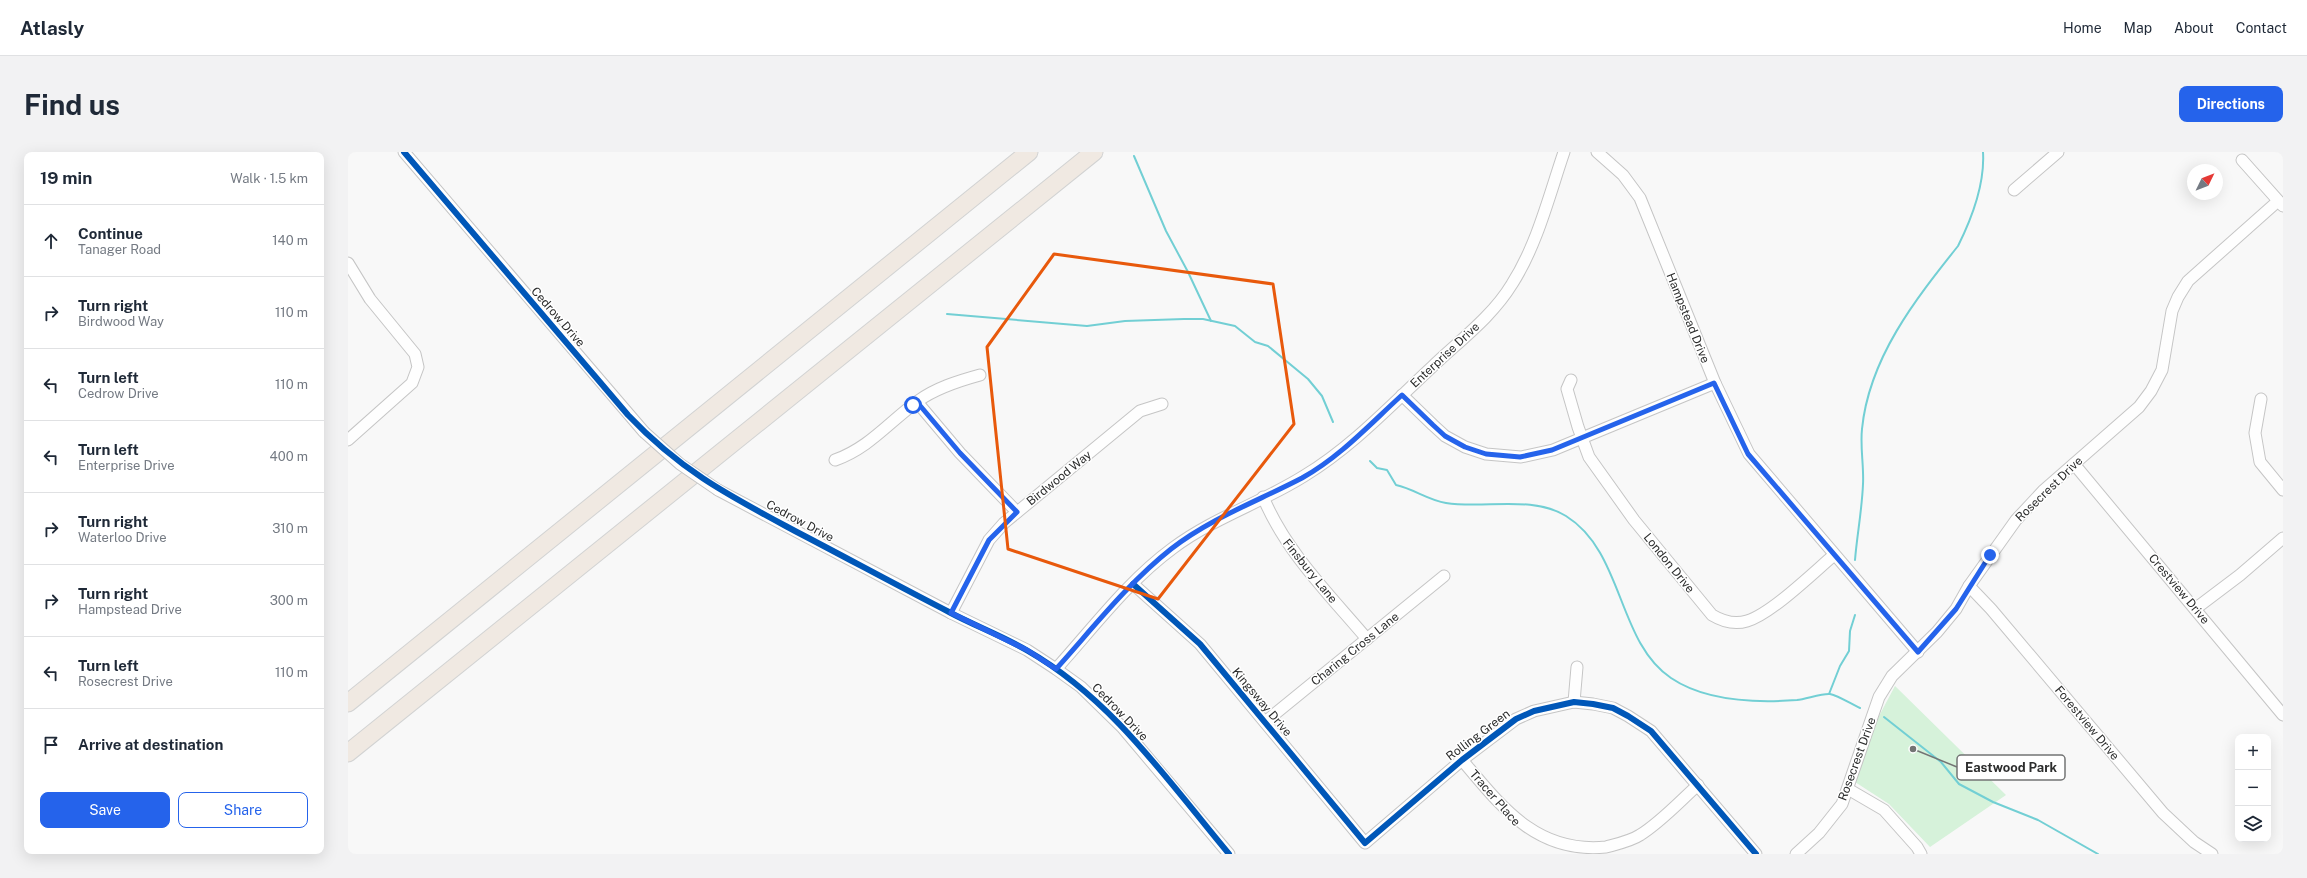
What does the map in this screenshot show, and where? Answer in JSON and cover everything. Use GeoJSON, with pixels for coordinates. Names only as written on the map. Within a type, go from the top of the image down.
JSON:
{"type":"FeatureCollection","features":[{"type":"Feature","properties":{"kind":"highway"},"geometry":{"type":"LineString","coordinates":[[348,703],[1029,152]]}},
{"type":"Feature","properties":{"kind":"highway"},"geometry":{"type":"LineString","coordinates":[[348,753],[1094,152]]}},
{"type":"Feature","properties":{"kind":"street","name":"Cedrow Drive"},"geometry":{"type":"LineString","coordinates":[[404,152],[644,432],[680,464],[718,490],[951,613],[1027,650],[1056,669],[1081,688],[1122,727],[1229,854]]}},
{"type":"Feature","properties":{"kind":"street","name":"Enterprise Drive"},"geometry":{"type":"LineString","coordinates":[[1056,669],[1133,584],[1159,559],[1190,536],[1303,477],[1334,456],[1487,316],[1512,286],[1530,249],[1564,152]]}},
{"type":"Feature","properties":{"kind":"street","name":"Hampstead Drive"},"geometry":{"type":"LineString","coordinates":[[1597,152],[1623,175],[1640,198],[1714,383],[1748,454],[1918,652]]}},
{"type":"Feature","properties":{"kind":"street"},"geometry":{"type":"LineString","coordinates":[[2014,190],[2058,152]]}},
{"type":"Feature","properties":{"kind":"street"},"geometry":{"type":"LineString","coordinates":[[2242,160],[2280,204]]}},
{"type":"Feature","properties":{"kind":"street","name":"Rosecrest Drive"},"geometry":{"type":"LineString","coordinates":[[1796,854],[1819,832],[1837,810],[1848,788],[1880,697],[1892,676],[1918,652],[1956,609],[1969,586],[2016,520],[2043,491],[2139,407],[2151,391],[2162,370],[2172,311],[2178,297],[2188,281],[2280,204]]}},
{"type":"Feature","properties":{"kind":"street"},"geometry":{"type":"LineString","coordinates":[[348,263],[370,299],[415,354],[418,366],[412,383],[348,440]]}},
{"type":"Feature","properties":{"kind":"street"},"geometry":{"type":"LineString","coordinates":[[835,460],[861,448],[917,402],[949,384],[980,375]]}},
{"type":"Feature","properties":{"kind":"street","name":"London Drive"},"geometry":{"type":"LineString","coordinates":[[1572,380],[1567,389],[1589,457],[1634,520],[1707,610],[1719,619],[1738,623],[1756,618],[1787,595],[1834,555]]}},
{"type":"Feature","properties":{"kind":"street"},"geometry":{"type":"LineString","coordinates":[[1402,395],[1445,436],[1465,447],[1486,454],[1508,457],[1533,455],[1552,450],[1714,383]]}},
{"type":"Feature","properties":{"kind":"street"},"geometry":{"type":"LineString","coordinates":[[2261,399],[2255,433],[2260,462],[2283,490]]}},
{"type":"Feature","properties":{"kind":"street"},"geometry":{"type":"LineString","coordinates":[[917,402],[955,448],[1017,512]]}},
{"type":"Feature","properties":{"kind":"street","name":"Birdwood Way"},"geometry":{"type":"LineString","coordinates":[[951,613],[989,540],[1017,512],[1140,411],[1162,404]]}},
{"type":"Feature","properties":{"kind":"street","name":"Crestview Drive"},"geometry":{"type":"LineString","coordinates":[[2074,464],[2283,715]]}},
{"type":"Feature","properties":{"kind":"street","name":"Finsbury Lane"},"geometry":{"type":"LineString","coordinates":[[1263,497],[1274,523],[1290,547],[1367,639]]}},
{"type":"Feature","properties":{"kind":"street"},"geometry":{"type":"LineString","coordinates":[[2195,609],[2240,575],[2283,538]]}},
{"type":"Feature","properties":{"kind":"street","name":"Charing Cross Lane"},"geometry":{"type":"LineString","coordinates":[[1265,722],[1444,576]]}},
{"type":"Feature","properties":{"kind":"street","name":"Kingsway Drive"},"geometry":{"type":"LineString","coordinates":[[1133,584],[1200,644],[1365,843]]}},
{"type":"Feature","properties":{"kind":"street","name":"Forestview Drive"},"geometry":{"type":"LineString","coordinates":[[1969,586],[1991,609],[2163,813],[2194,842],[2212,854]]}},
{"type":"Feature","properties":{"kind":"street"},"geometry":{"type":"LineString","coordinates":[[1574,702],[1577,667]]}},
{"type":"Feature","properties":{"kind":"street","name":"Rolling Green"},"geometry":{"type":"LineString","coordinates":[[1365,843],[1462,760],[1517,719],[1534,711],[1574,702],[1613,708],[1651,731],[1756,854]]}},
{"type":"Feature","properties":{"kind":"street","name":"Tracer Place"},"geometry":{"type":"LineString","coordinates":[[1462,760],[1521,828],[1548,844],[1572,849],[1594,849],[1640,835],[1698,785]]}},
{"type":"Feature","properties":{"kind":"street"},"geometry":{"type":"LineString","coordinates":[[1848,788],[1884,810],[1918,847],[1921,854]]}},
{"type":"Feature","properties":{"kind":"highlighted area"},"geometry":{"type":"Polygon","coordinates":[[[1054,254],[1273,284],[1294,424],[1158,599],[1008,549],[987,347],[1054,254]]]}},
{"type":"Feature","properties":{"kind":"green space"},"geometry":{"type":"Polygon","coordinates":[[[1895,686],[2006,795],[1930,847],[1889,804],[1855,782],[1879,716],[1895,686]]]}},
{"type":"Feature","properties":{"kind":"waterway"},"geometry":{"type":"LineString","coordinates":[[1855,560],[1862,503],[1863,470],[1861,443],[1866,403],[1874,378],[1896,331],[1926,287],[1958,246],[1973,212],[1980,188],[1983,152]]}},
{"type":"Feature","properties":{"kind":"waterway"},"geometry":{"type":"LineString","coordinates":[[1134,156],[1166,231],[1188,272],[1211,321]]}},
{"type":"Feature","properties":{"kind":"waterway"},"geometry":{"type":"LineString","coordinates":[[947,314],[1087,326],[1125,321],[1184,319],[1203,319],[1235,326],[1255,342],[1268,346],[1308,379],[1322,396],[1333,422]]}},
{"type":"Feature","properties":{"kind":"waterway"},"geometry":{"type":"LineString","coordinates":[[1370,461],[1377,468],[1387,470],[1396,485],[1439,502],[1476,505],[1523,504],[1553,510],[1566,516],[1585,532],[1599,551],[1640,643],[1653,662],[1671,678],[1685,686],[1699,692],[1715,696],[1732,699],[1765,701],[1797,700],[1823,694],[1830,694],[1860,708]]}},
{"type":"Feature","properties":{"kind":"waterway"},"geometry":{"type":"LineString","coordinates":[[1829,694],[1840,666],[1849,651],[1850,631],[1855,615]]}},
{"type":"Feature","properties":{"kind":"waterway"},"geometry":{"type":"LineString","coordinates":[[1884,717],[1941,762],[1959,784],[1993,802],[2038,820],[2098,854]]}},
{"type":"Feature","properties":{"kind":"cycle path"},"geometry":{"type":"LineString","coordinates":[[404,152],[628,415],[667,452],[686,467],[748,506],[930,602],[1028,651],[1058,671],[1086,693],[1137,743],[1161,770],[1229,854]]}},
{"type":"Feature","properties":{"kind":"cycle path"},"geometry":{"type":"LineString","coordinates":[[1133,584],[1200,644],[1365,843],[1462,760],[1516,719],[1534,711],[1574,702],[1613,708],[1651,731],[1756,854]]}},
{"type":"Feature","properties":{"kind":"place","name":"Eastwood Park"},"geometry":{"type":"Point","coordinates":[1913,749]}},
{"type":"Feature","properties":{"kind":"route"},"geometry":{"type":"LineString","coordinates":[[913,405],[917,402],[960,453],[1017,512],[1004,523],[989,540],[951,613],[1027,650],[1056,669],[1133,584],[1172,548],[1224,516],[1303,477],[1351,443],[1402,395],[1445,436],[1465,447],[1486,454],[1520,457],[1552,450],[1714,383],[1748,454],[1918,652],[1956,609],[1969,586],[1990,555]]}}]}
